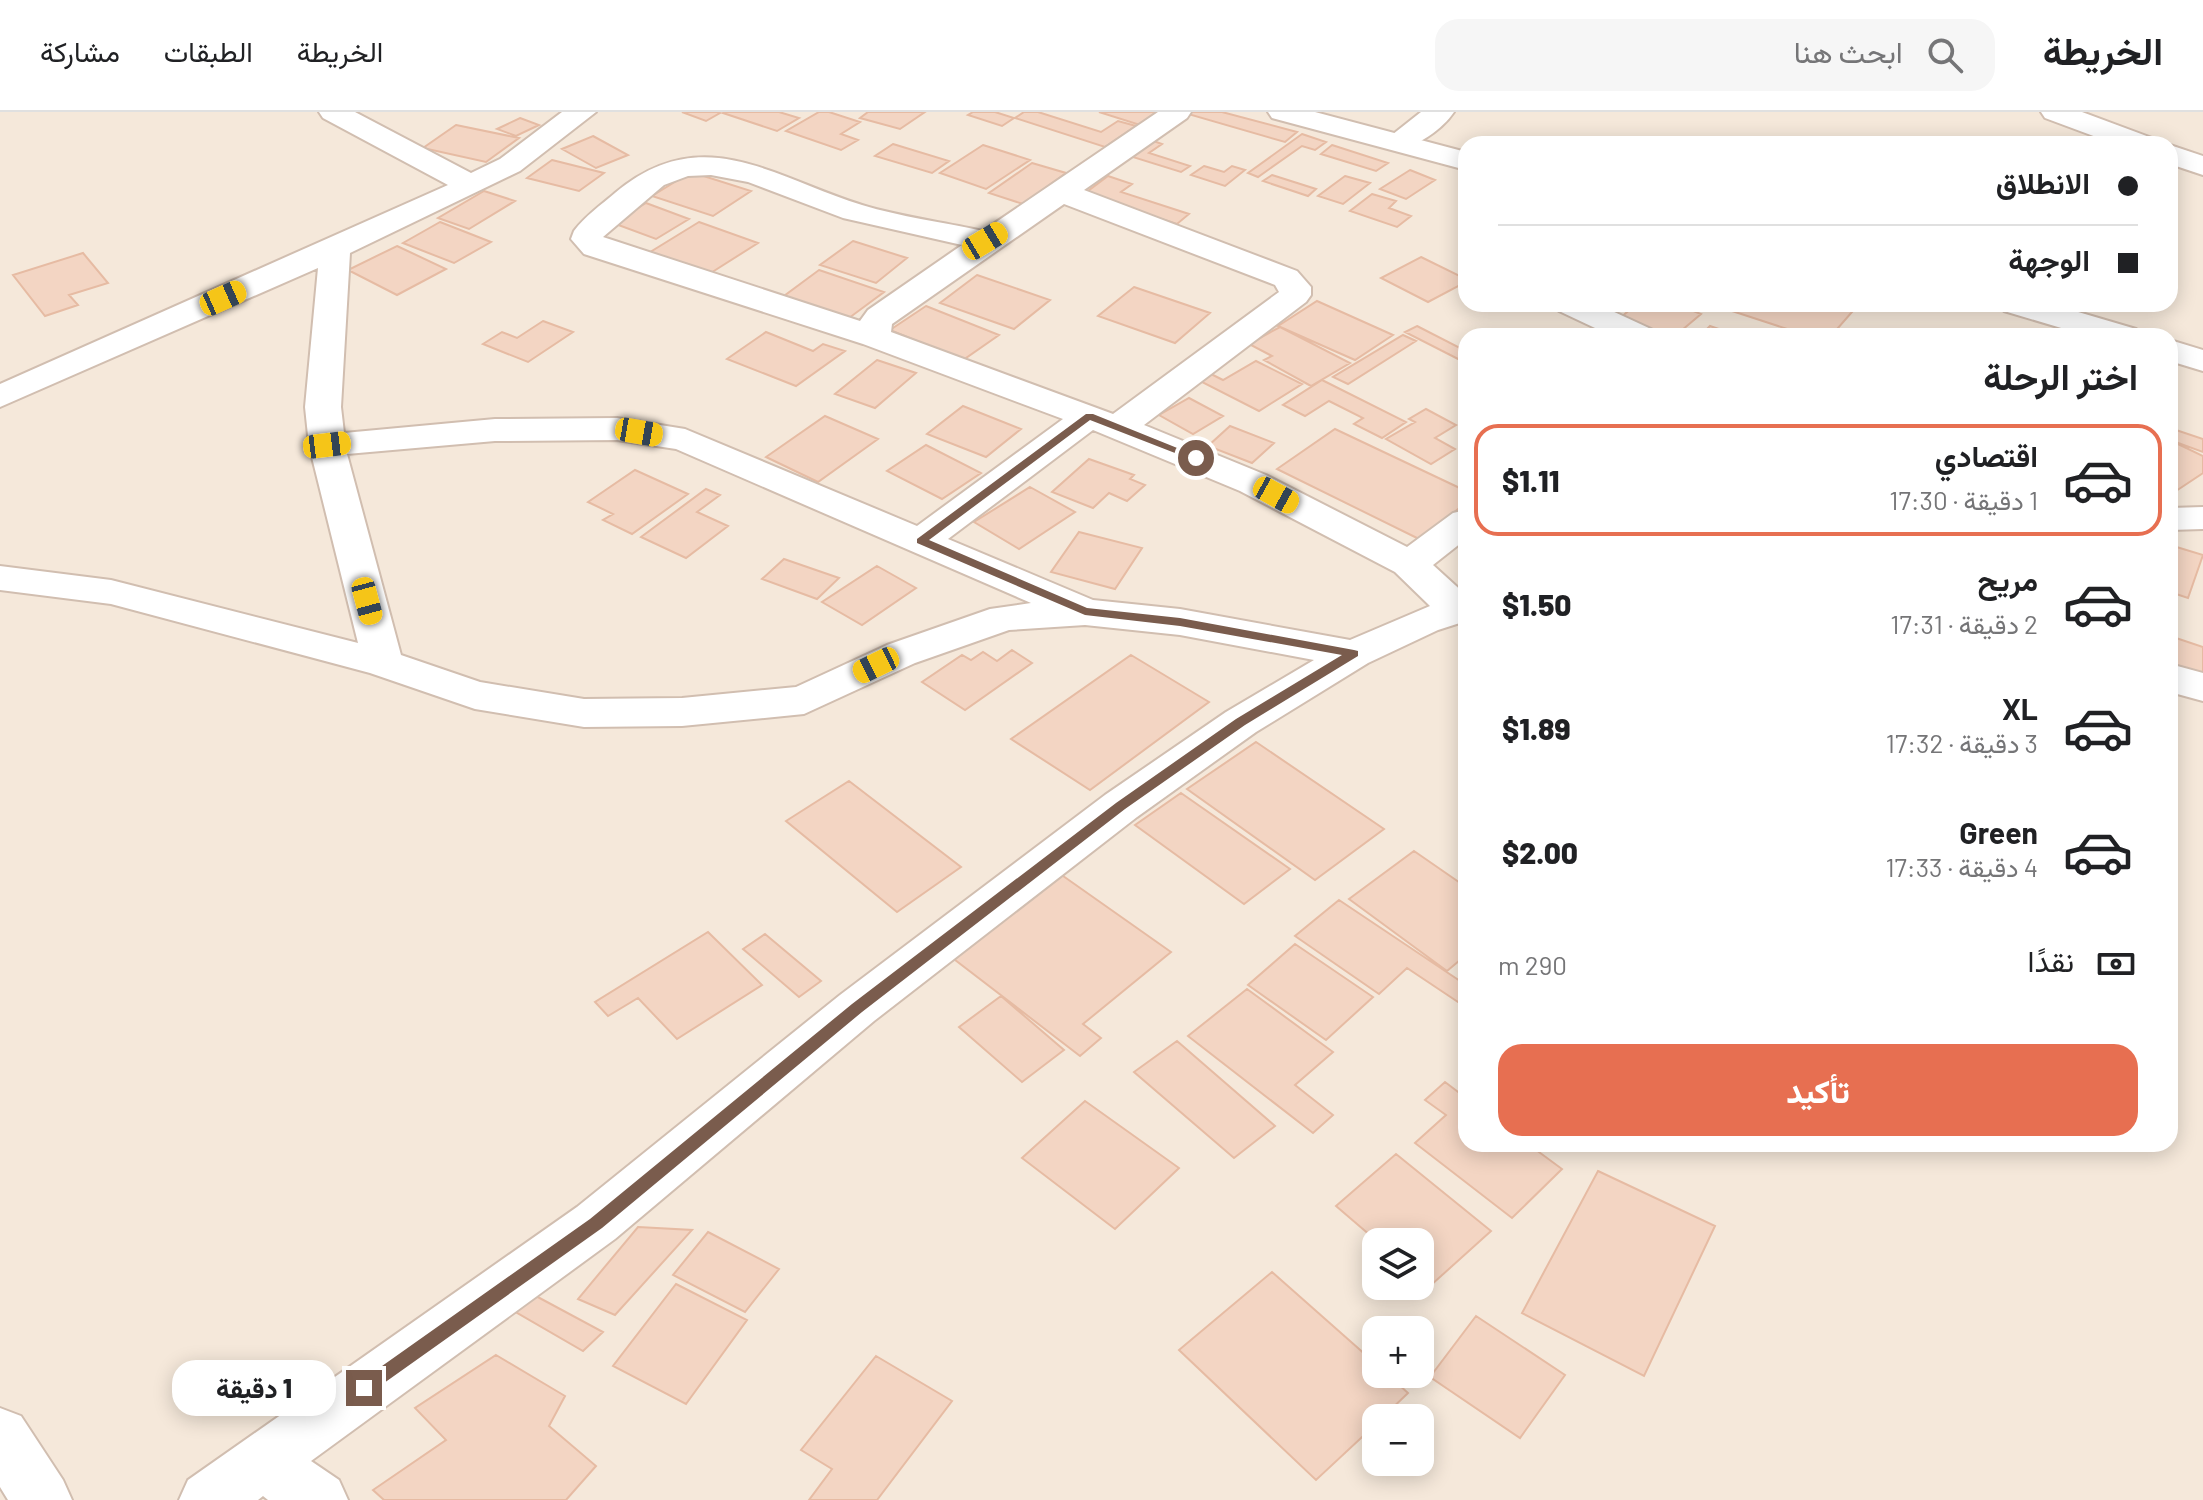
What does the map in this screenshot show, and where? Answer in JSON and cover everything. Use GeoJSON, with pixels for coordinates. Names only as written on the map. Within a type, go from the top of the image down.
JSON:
{"type":"FeatureCollection","features":[{"type":"Feature","properties":{"kind":"street"},"geometry":{"type":"LineString","coordinates":[[333,112],[471,185]]}},
{"type":"Feature","properties":{"kind":"street"},"geometry":{"type":"LineString","coordinates":[[0,397],[335,249],[471,185],[510,165],[556,128],[582,112]]}},
{"type":"Feature","properties":{"kind":"street"},"geometry":{"type":"LineString","coordinates":[[875,337],[874,326],[880,317],[985,241],[1064,193],[1177,112]]}},
{"type":"Feature","properties":{"kind":"street"},"geometry":{"type":"LineString","coordinates":[[1282,112],[1458,159]]}},
{"type":"Feature","properties":{"kind":"street"},"geometry":{"type":"LineString","coordinates":[[1398,142],[1440,112]]}},
{"type":"Feature","properties":{"kind":"street"},"geometry":{"type":"LineString","coordinates":[[2055,112],[2120,136]]}},
{"type":"Feature","properties":{"kind":"street"},"geometry":{"type":"LineString","coordinates":[[2178,157],[2203,166]]}},
{"type":"Feature","properties":{"kind":"street"},"geometry":{"type":"LineString","coordinates":[[985,241],[854,212],[741,169],[712,165],[686,167],[659,175],[590,231],[587,239],[595,247],[875,337],[900,349],[1103,421],[1253,483],[1409,564],[1458,606]]}},
{"type":"Feature","properties":{"kind":"street"},"geometry":{"type":"LineString","coordinates":[[921,541],[1295,295],[1295,287],[1286,278],[1064,193]]}},
{"type":"Feature","properties":{"kind":"street"},"geometry":{"type":"LineString","coordinates":[[335,249],[323,407],[327,445],[383,663]]}},
{"type":"Feature","properties":{"kind":"street"},"geometry":{"type":"LineString","coordinates":[[1588,312],[1622,328]]}},
{"type":"Feature","properties":{"kind":"street"},"geometry":{"type":"LineString","coordinates":[[2043,312],[2097,328]]}},
{"type":"Feature","properties":{"kind":"street"},"geometry":{"type":"LineString","coordinates":[[2178,353],[2203,361]]}},
{"type":"Feature","properties":{"kind":"street"},"geometry":{"type":"LineString","coordinates":[[327,445],[495,430],[630,431],[685,440],[1085,612]]}},
{"type":"Feature","properties":{"kind":"street"},"geometry":{"type":"LineString","coordinates":[[2178,519],[2203,518]]}},
{"type":"Feature","properties":{"kind":"street"},"geometry":{"type":"LineString","coordinates":[[1409,564],[1458,527]]}},
{"type":"Feature","properties":{"kind":"street"},"geometry":{"type":"LineString","coordinates":[[0,578],[111,592],[383,663],[475,695],[584,713],[682,712],[804,700],[901,654],[1004,618],[1085,612],[1180,622],[1354,654]]}},
{"type":"Feature","properties":{"kind":"street"},"geometry":{"type":"LineString","coordinates":[[209,1500],[596,1223],[857,1008],[1121,806],[1241,722],[1354,654],[1458,610]]}},
{"type":"Feature","properties":{"kind":"street"},"geometry":{"type":"LineString","coordinates":[[2178,680],[2203,687]]}},
{"type":"Feature","properties":{"kind":"street"},"geometry":{"type":"LineString","coordinates":[[0,1435],[42,1500]]}},
{"type":"Feature","properties":{"kind":"street"},"geometry":{"type":"LineString","coordinates":[[261,1461],[318,1500]]}},
{"type":"Feature","properties":{"kind":"shaded area"},"geometry":{"type":"Polygon","coordinates":[[[0,112],[2203,112],[2203,1500],[0,1500],[0,112]]]}},
{"type":"Feature","properties":{"kind":"building"},"geometry":{"type":"Polygon","coordinates":[[[682,112],[717,112],[720,113],[706,121],[682,112]]]}},
{"type":"Feature","properties":{"kind":"building"},"geometry":{"type":"Polygon","coordinates":[[[725,112],[779,112],[799,118],[777,131],[725,112]]]}},
{"type":"Feature","properties":{"kind":"building"},"geometry":{"type":"Polygon","coordinates":[[[819,112],[860,122],[841,134],[858,140],[841,150],[786,131],[819,112]]]}},
{"type":"Feature","properties":{"kind":"building"},"geometry":{"type":"Polygon","coordinates":[[[868,112],[925,112],[900,129],[860,118],[868,112]]]}},
{"type":"Feature","properties":{"kind":"building"},"geometry":{"type":"Polygon","coordinates":[[[973,112],[995,112],[1014,118],[1002,126],[968,115],[973,112]]]}},
{"type":"Feature","properties":{"kind":"building"},"geometry":{"type":"Polygon","coordinates":[[[1024,112],[1038,112],[1101,132],[1118,121],[1136,126],[1105,147],[1015,118],[1024,112]]]}},
{"type":"Feature","properties":{"kind":"building"},"geometry":{"type":"Polygon","coordinates":[[[1099,112],[1160,112],[1140,125],[1099,112]]]}},
{"type":"Feature","properties":{"kind":"building"},"geometry":{"type":"Polygon","coordinates":[[[1222,112],[1297,132],[1285,142],[1188,114],[1222,112]]]}},
{"type":"Feature","properties":{"kind":"building"},"geometry":{"type":"Polygon","coordinates":[[[520,118],[539,125],[516,136],[497,129],[520,118]]]}},
{"type":"Feature","properties":{"kind":"building"},"geometry":{"type":"Polygon","coordinates":[[[456,125],[519,138],[486,162],[423,148],[456,125]]]}},
{"type":"Feature","properties":{"kind":"building"},"geometry":{"type":"Polygon","coordinates":[[[1302,134],[1326,142],[1315,150],[1302,146],[1258,177],[1248,173],[1302,134]]]}},
{"type":"Feature","properties":{"kind":"building"},"geometry":{"type":"Polygon","coordinates":[[[593,136],[628,155],[596,168],[562,149],[593,136]]]}},
{"type":"Feature","properties":{"kind":"building"},"geometry":{"type":"Polygon","coordinates":[[[1145,138],[1162,144],[1149,153],[1190,166],[1181,172],[1123,154],[1145,138]]]}},
{"type":"Feature","properties":{"kind":"building"},"geometry":{"type":"Polygon","coordinates":[[[893,144],[949,161],[932,173],[875,156],[893,144]]]}},
{"type":"Feature","properties":{"kind":"building"},"geometry":{"type":"Polygon","coordinates":[[[983,145],[1030,160],[986,189],[940,173],[983,145]]]}},
{"type":"Feature","properties":{"kind":"building"},"geometry":{"type":"Polygon","coordinates":[[[1332,145],[1388,163],[1376,171],[1321,154],[1332,145]]]}},
{"type":"Feature","properties":{"kind":"building"},"geometry":{"type":"Polygon","coordinates":[[[552,160],[604,173],[579,191],[527,178],[552,160]]]}},
{"type":"Feature","properties":{"kind":"building"},"geometry":{"type":"Polygon","coordinates":[[[1032,163],[1066,173],[1023,204],[989,193],[1032,163]]]}},
{"type":"Feature","properties":{"kind":"building"},"geometry":{"type":"Polygon","coordinates":[[[1204,166],[1224,172],[1232,166],[1245,170],[1225,186],[1191,175],[1204,166]]]}},
{"type":"Feature","properties":{"kind":"building"},"geometry":{"type":"Polygon","coordinates":[[[1410,170],[1435,180],[1406,199],[1380,189],[1410,170]]]}},
{"type":"Feature","properties":{"kind":"building"},"geometry":{"type":"Polygon","coordinates":[[[691,172],[751,191],[713,216],[652,196],[691,172]]]}},
{"type":"Feature","properties":{"kind":"building"},"geometry":{"type":"Polygon","coordinates":[[[1272,175],[1316,189],[1308,196],[1263,181],[1272,175]]]}},
{"type":"Feature","properties":{"kind":"building"},"geometry":{"type":"Polygon","coordinates":[[[1108,176],[1132,184],[1121,192],[1189,214],[1177,224],[1084,194],[1108,176]]]}},
{"type":"Feature","properties":{"kind":"building"},"geometry":{"type":"Polygon","coordinates":[[[1345,176],[1370,183],[1343,204],[1318,196],[1345,176]]]}},
{"type":"Feature","properties":{"kind":"building"},"geometry":{"type":"Polygon","coordinates":[[[484,191],[515,201],[469,229],[438,218],[484,191]]]}},
{"type":"Feature","properties":{"kind":"building"},"geometry":{"type":"Polygon","coordinates":[[[1372,194],[1396,201],[1389,208],[1411,216],[1397,227],[1350,211],[1372,194]]]}},
{"type":"Feature","properties":{"kind":"building"},"geometry":{"type":"Polygon","coordinates":[[[646,203],[689,219],[656,239],[613,223],[646,203]]]}},
{"type":"Feature","properties":{"kind":"building"},"geometry":{"type":"Polygon","coordinates":[[[440,222],[491,242],[454,263],[403,243],[440,222]]]}},
{"type":"Feature","properties":{"kind":"building"},"geometry":{"type":"Polygon","coordinates":[[[699,222],[758,243],[706,276],[647,254],[699,222]]]}},
{"type":"Feature","properties":{"kind":"building"},"geometry":{"type":"Polygon","coordinates":[[[853,241],[907,258],[876,283],[820,265],[853,241]]]}},
{"type":"Feature","properties":{"kind":"building"},"geometry":{"type":"Polygon","coordinates":[[[397,246],[446,269],[397,295],[348,270],[397,246]]]}},
{"type":"Feature","properties":{"kind":"building"},"geometry":{"type":"Polygon","coordinates":[[[83,253],[108,283],[69,295],[78,305],[45,316],[13,275],[83,253]]]}},
{"type":"Feature","properties":{"kind":"building"},"geometry":{"type":"Polygon","coordinates":[[[1421,257],[1458,275],[1458,286],[1428,302],[1381,278],[1421,257]]]}},
{"type":"Feature","properties":{"kind":"building"},"geometry":{"type":"Polygon","coordinates":[[[819,270],[884,292],[849,318],[784,296],[819,270]]]}},
{"type":"Feature","properties":{"kind":"building"},"geometry":{"type":"Polygon","coordinates":[[[977,275],[1050,300],[1014,329],[940,303],[977,275]]]}},
{"type":"Feature","properties":{"kind":"building"},"geometry":{"type":"Polygon","coordinates":[[[1134,287],[1210,313],[1175,343],[1098,316],[1134,287]]]}},
{"type":"Feature","properties":{"kind":"building"},"geometry":{"type":"Polygon","coordinates":[[[1317,301],[1393,335],[1355,360],[1278,326],[1317,301]]]}},
{"type":"Feature","properties":{"kind":"building"},"geometry":{"type":"Polygon","coordinates":[[[926,306],[999,335],[963,360],[890,330],[926,306]]]}},
{"type":"Feature","properties":{"kind":"building"},"geometry":{"type":"Polygon","coordinates":[[[1627,312],[1701,314],[1684,328],[1633,328],[1615,322],[1627,312]]]}},
{"type":"Feature","properties":{"kind":"building"},"geometry":{"type":"Polygon","coordinates":[[[1735,312],[1852,312],[1838,328],[1784,328],[1735,312]]]}},
{"type":"Feature","properties":{"kind":"building"},"geometry":{"type":"Polygon","coordinates":[[[543,321],[573,332],[528,362],[483,344],[502,332],[517,338],[543,321]]]}},
{"type":"Feature","properties":{"kind":"building"},"geometry":{"type":"Polygon","coordinates":[[[1417,326],[1458,347],[1458,359],[1405,332],[1417,326]]]}},
{"type":"Feature","properties":{"kind":"building"},"geometry":{"type":"Polygon","coordinates":[[[1280,327],[1350,363],[1311,386],[1264,360],[1272,356],[1249,344],[1280,327]]]}},
{"type":"Feature","properties":{"kind":"building"},"geometry":{"type":"Polygon","coordinates":[[[766,332],[813,351],[823,344],[845,351],[796,386],[727,359],[766,332]]]}},
{"type":"Feature","properties":{"kind":"building"},"geometry":{"type":"Polygon","coordinates":[[[1403,335],[1416,341],[1348,384],[1333,377],[1403,335]]]}},
{"type":"Feature","properties":{"kind":"building"},"geometry":{"type":"Polygon","coordinates":[[[877,360],[916,373],[875,408],[835,394],[877,360]]]}},
{"type":"Feature","properties":{"kind":"building"},"geometry":{"type":"Polygon","coordinates":[[[1256,361],[1302,384],[1259,411],[1196,379],[1207,372],[1223,380],[1256,361]]]}},
{"type":"Feature","properties":{"kind":"building"},"geometry":{"type":"Polygon","coordinates":[[[1322,380],[1406,422],[1382,438],[1354,424],[1363,418],[1329,401],[1305,416],[1283,405],[1322,380]]]}},
{"type":"Feature","properties":{"kind":"building"},"geometry":{"type":"Polygon","coordinates":[[[1189,398],[1223,416],[1193,434],[1159,415],[1189,398]]]}},
{"type":"Feature","properties":{"kind":"building"},"geometry":{"type":"Polygon","coordinates":[[[963,406],[1021,429],[986,457],[927,434],[963,406]]]}},
{"type":"Feature","properties":{"kind":"building"},"geometry":{"type":"Polygon","coordinates":[[[1426,409],[1456,425],[1435,438],[1455,449],[1431,464],[1386,439],[1415,422],[1409,419],[1426,409]]]}},
{"type":"Feature","properties":{"kind":"building"},"geometry":{"type":"Polygon","coordinates":[[[825,416],[878,439],[818,482],[766,457],[825,416]]]}},
{"type":"Feature","properties":{"kind":"building"},"geometry":{"type":"Polygon","coordinates":[[[1230,426],[1274,443],[1252,463],[1208,446],[1230,426]]]}},
{"type":"Feature","properties":{"kind":"building"},"geometry":{"type":"Polygon","coordinates":[[[1335,429],[1458,487],[1458,509],[1419,539],[1277,469],[1335,429]]]}},
{"type":"Feature","properties":{"kind":"building"},"geometry":{"type":"Polygon","coordinates":[[[2178,431],[2203,439],[2203,452],[2178,443],[2178,431]]]}},
{"type":"Feature","properties":{"kind":"building"},"geometry":{"type":"Polygon","coordinates":[[[2178,444],[2203,456],[2203,473],[2178,490],[2178,444]]]}},
{"type":"Feature","properties":{"kind":"building"},"geometry":{"type":"Polygon","coordinates":[[[926,445],[981,473],[942,499],[887,471],[926,445]]]}},
{"type":"Feature","properties":{"kind":"building"},"geometry":{"type":"Polygon","coordinates":[[[1089,459],[1134,475],[1130,479],[1145,485],[1127,501],[1109,493],[1093,508],[1052,492],[1089,459]]]}},
{"type":"Feature","properties":{"kind":"building"},"geometry":{"type":"Polygon","coordinates":[[[635,470],[688,494],[632,534],[603,520],[613,514],[588,502],[635,470]]]}},
{"type":"Feature","properties":{"kind":"building"},"geometry":{"type":"Polygon","coordinates":[[[1030,487],[1075,512],[1019,549],[974,522],[1030,487]]]}},
{"type":"Feature","properties":{"kind":"building"},"geometry":{"type":"Polygon","coordinates":[[[706,489],[720,495],[697,512],[728,526],[686,558],[641,537],[706,489]]]}},
{"type":"Feature","properties":{"kind":"building"},"geometry":{"type":"Polygon","coordinates":[[[1079,532],[1142,548],[1115,589],[1051,572],[1079,532]]]}},
{"type":"Feature","properties":{"kind":"building"},"geometry":{"type":"Polygon","coordinates":[[[2178,547],[2203,555],[2188,598],[2178,595],[2178,547]]]}},
{"type":"Feature","properties":{"kind":"building"},"geometry":{"type":"Polygon","coordinates":[[[784,559],[839,578],[817,599],[762,579],[784,559]]]}},
{"type":"Feature","properties":{"kind":"building"},"geometry":{"type":"Polygon","coordinates":[[[877,566],[916,588],[862,625],[822,602],[877,566]]]}},
{"type":"Feature","properties":{"kind":"building"},"geometry":{"type":"Polygon","coordinates":[[[2178,639],[2203,647],[2203,677],[2178,669],[2178,639]]]}},
{"type":"Feature","properties":{"kind":"building"},"geometry":{"type":"Polygon","coordinates":[[[1012,650],[1032,663],[965,710],[922,682],[962,655],[971,660],[983,652],[997,661],[1012,650]]]}},
{"type":"Feature","properties":{"kind":"building"},"geometry":{"type":"Polygon","coordinates":[[[1131,655],[1209,702],[1090,790],[1011,739],[1131,655]]]}},
{"type":"Feature","properties":{"kind":"building"},"geometry":{"type":"Polygon","coordinates":[[[1256,742],[1384,829],[1315,880],[1187,789],[1256,742]]]}},
{"type":"Feature","properties":{"kind":"building"},"geometry":{"type":"Polygon","coordinates":[[[849,781],[961,867],[897,912],[786,821],[849,781]]]}},
{"type":"Feature","properties":{"kind":"building"},"geometry":{"type":"Polygon","coordinates":[[[1181,793],[1290,869],[1244,904],[1135,825],[1181,793]]]}},
{"type":"Feature","properties":{"kind":"building"},"geometry":{"type":"Polygon","coordinates":[[[1414,851],[1458,881],[1458,962],[1447,971],[1349,899],[1414,851]]]}},
{"type":"Feature","properties":{"kind":"building"},"geometry":{"type":"Polygon","coordinates":[[[1056,871],[1171,952],[1083,1024],[1101,1038],[1080,1056],[946,953],[1056,871]]]}},
{"type":"Feature","properties":{"kind":"building"},"geometry":{"type":"Polygon","coordinates":[[[1339,900],[1458,980],[1458,1002],[1407,968],[1379,994],[1295,936],[1339,900]]]}},
{"type":"Feature","properties":{"kind":"building"},"geometry":{"type":"Polygon","coordinates":[[[708,932],[762,985],[677,1039],[638,998],[608,1016],[595,1002],[708,932]]]}},
{"type":"Feature","properties":{"kind":"building"},"geometry":{"type":"Polygon","coordinates":[[[765,934],[821,981],[799,997],[743,949],[765,934]]]}},
{"type":"Feature","properties":{"kind":"building"},"geometry":{"type":"Polygon","coordinates":[[[1295,944],[1373,997],[1326,1040],[1248,985],[1295,944]]]}},
{"type":"Feature","properties":{"kind":"building"},"geometry":{"type":"Polygon","coordinates":[[[1247,989],[1333,1052],[1295,1085],[1333,1115],[1313,1133],[1188,1036],[1247,989]]]}},
{"type":"Feature","properties":{"kind":"building"},"geometry":{"type":"Polygon","coordinates":[[[1001,996],[1064,1050],[1022,1082],[959,1027],[1001,996]]]}},
{"type":"Feature","properties":{"kind":"building"},"geometry":{"type":"Polygon","coordinates":[[[1177,1041],[1275,1126],[1234,1158],[1134,1072],[1177,1041]]]}},
{"type":"Feature","properties":{"kind":"building"},"geometry":{"type":"Polygon","coordinates":[[[1445,1082],[1458,1092],[1458,1152],[1539,1152],[1562,1169],[1512,1218],[1415,1143],[1446,1115],[1425,1100],[1445,1082]]]}},
{"type":"Feature","properties":{"kind":"building"},"geometry":{"type":"Polygon","coordinates":[[[1085,1101],[1179,1168],[1115,1229],[1022,1158],[1085,1101]]]}},
{"type":"Feature","properties":{"kind":"building"},"geometry":{"type":"Polygon","coordinates":[[[1396,1154],[1491,1231],[1434,1282],[1434,1228],[1362,1228],[1336,1206],[1396,1154]]]}},
{"type":"Feature","properties":{"kind":"building"},"geometry":{"type":"Polygon","coordinates":[[[1598,1171],[1715,1226],[1644,1376],[1522,1313],[1598,1171]]]}},
{"type":"Feature","properties":{"kind":"building"},"geometry":{"type":"Polygon","coordinates":[[[638,1227],[692,1230],[615,1315],[578,1299],[638,1227]]]}},
{"type":"Feature","properties":{"kind":"building"},"geometry":{"type":"Polygon","coordinates":[[[708,1232],[779,1269],[745,1312],[673,1275],[708,1232]]]}},
{"type":"Feature","properties":{"kind":"building"},"geometry":{"type":"Polygon","coordinates":[[[1272,1272],[1362,1352],[1362,1388],[1402,1388],[1408,1393],[1397,1404],[1362,1404],[1362,1437],[1316,1480],[1179,1350],[1272,1272]]]}},
{"type":"Feature","properties":{"kind":"building"},"geometry":{"type":"Polygon","coordinates":[[[676,1284],[747,1320],[686,1404],[613,1366],[676,1284]]]}},
{"type":"Feature","properties":{"kind":"building"},"geometry":{"type":"Polygon","coordinates":[[[534,1295],[603,1332],[583,1351],[514,1311],[534,1295]]]}},
{"type":"Feature","properties":{"kind":"building"},"geometry":{"type":"Polygon","coordinates":[[[1476,1316],[1565,1375],[1520,1438],[1434,1380],[1434,1372],[1476,1316]]]}},
{"type":"Feature","properties":{"kind":"building"},"geometry":{"type":"Polygon","coordinates":[[[496,1355],[565,1396],[549,1426],[596,1466],[566,1500],[384,1500],[373,1490],[446,1440],[415,1408],[496,1355]]]}},
{"type":"Feature","properties":{"kind":"building"},"geometry":{"type":"Polygon","coordinates":[[[876,1356],[952,1401],[877,1500],[809,1500],[832,1469],[801,1450],[876,1356]]]}},
{"type":"Feature","properties":{"kind":"route"},"geometry":{"type":"LineString","coordinates":[[364,1388],[596,1223],[857,1008],[1121,806],[1241,722],[1354,654],[1180,622],[1085,612],[921,541],[1089,416],[1196,458]]}}]}
